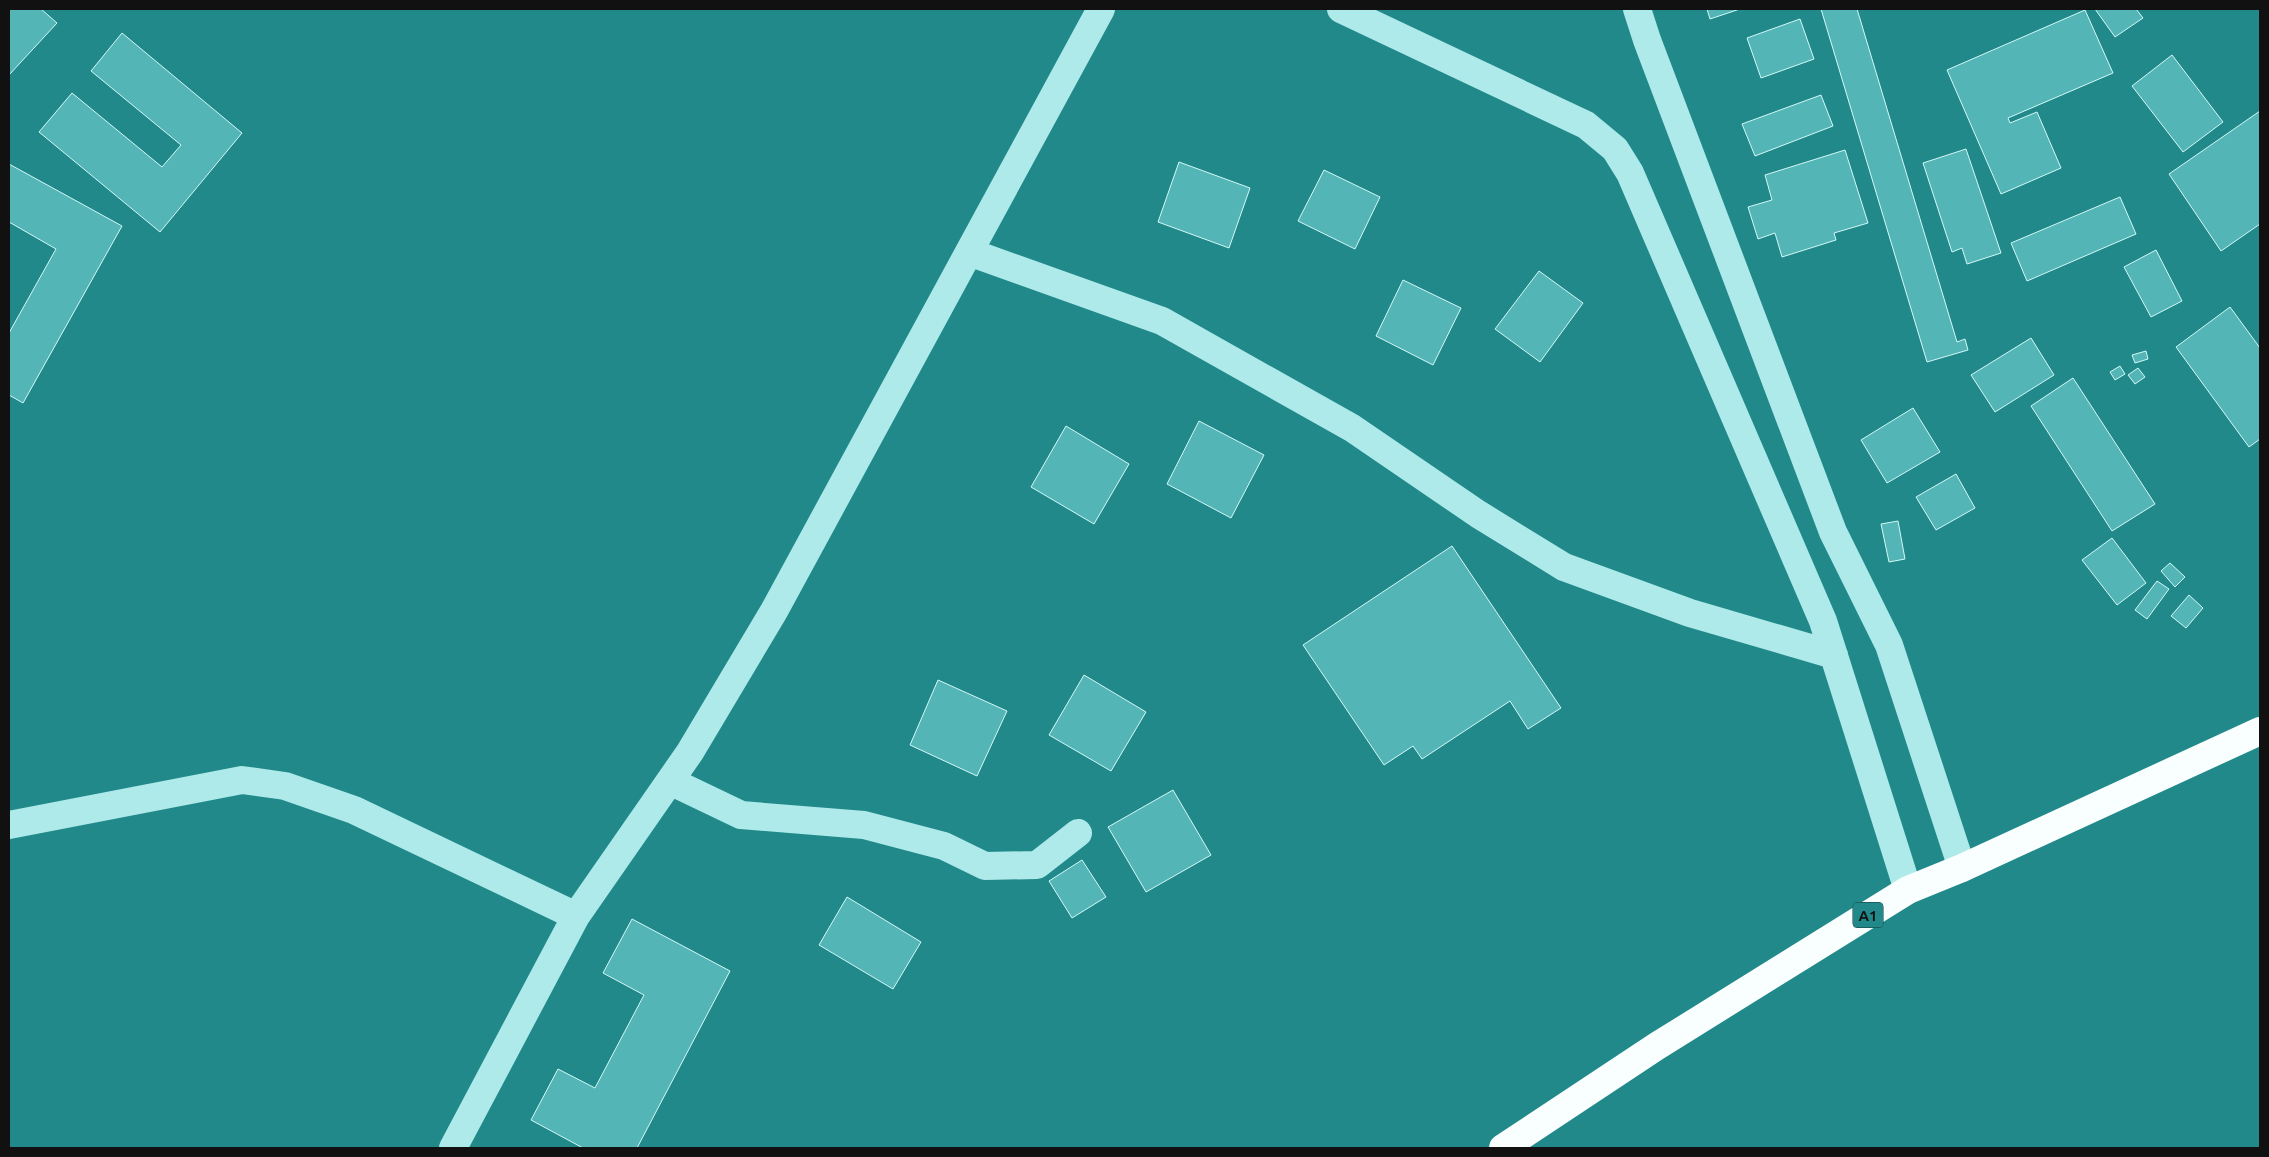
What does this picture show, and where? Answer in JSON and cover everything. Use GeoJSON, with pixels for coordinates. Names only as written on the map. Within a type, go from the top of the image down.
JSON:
{"type":"FeatureCollection","features":[{"type":"Feature","properties":{"kind":"highway","name":"A1"},"geometry":{"type":"LineString","coordinates":[[1503,1148],[1657,1046],[1908,890],[1962,868],[2260,731]]}},
{"type":"Feature","properties":{"kind":"street"},"geometry":{"type":"LineString","coordinates":[[453,1148],[576,916],[690,752],[774,611],[1101,9]]}},
{"type":"Feature","properties":{"kind":"street"},"geometry":{"type":"LineString","coordinates":[[1341,9],[1586,125],[1615,149],[1634,182],[1823,621],[1908,890]]}},
{"type":"Feature","properties":{"kind":"street"},"geometry":{"type":"LineString","coordinates":[[1637,9],[1647,40],[1834,532],[1889,645],[1962,868]]}},
{"type":"Feature","properties":{"kind":"street"},"geometry":{"type":"LineString","coordinates":[[969,252],[1162,321],[1352,428],[1478,514],[1564,566],[1690,614],[1834,655]]}},
{"type":"Feature","properties":{"kind":"street"},"geometry":{"type":"LineString","coordinates":[[9,825],[242,780],[285,786],[354,810],[576,916]]}},
{"type":"Feature","properties":{"kind":"street"},"geometry":{"type":"LineString","coordinates":[[670,781],[741,815],[864,825],[944,846],[985,866],[1037,865],[1078,834]]}},
{"type":"Feature","properties":{"kind":"building"},"geometry":{"type":"Polygon","coordinates":[[[9,9],[41,9],[57,23],[9,75],[9,9]]]}},
{"type":"Feature","properties":{"kind":"building"},"geometry":{"type":"Polygon","coordinates":[[[1707,9],[1740,9],[1710,19],[1707,9]]]}},
{"type":"Feature","properties":{"kind":"building"},"geometry":{"type":"Polygon","coordinates":[[[1821,9],[1857,9],[1957,342],[1965,339],[1968,350],[1927,362],[1821,9]]]}},
{"type":"Feature","properties":{"kind":"building"},"geometry":{"type":"Polygon","coordinates":[[[2095,9],[2136,9],[2143,18],[2115,37],[2095,9]]]}},
{"type":"Feature","properties":{"kind":"building"},"geometry":{"type":"Polygon","coordinates":[[[2085,10],[2113,73],[2008,118],[2010,123],[2037,112],[2061,168],[2001,194],[1947,70],[2085,10]]]}},
{"type":"Feature","properties":{"kind":"building"},"geometry":{"type":"Polygon","coordinates":[[[1800,19],[1814,59],[1761,78],[1747,38],[1800,19]]]}},
{"type":"Feature","properties":{"kind":"building"},"geometry":{"type":"Polygon","coordinates":[[[122,33],[242,133],[160,232],[39,132],[72,93],[162,167],[181,145],[91,71],[122,33]]]}},
{"type":"Feature","properties":{"kind":"building"},"geometry":{"type":"Polygon","coordinates":[[[2172,55],[2223,122],[2183,152],[2132,86],[2172,55]]]}},
{"type":"Feature","properties":{"kind":"building"},"geometry":{"type":"Polygon","coordinates":[[[1821,95],[1833,126],[1755,156],[1742,124],[1821,95]]]}},
{"type":"Feature","properties":{"kind":"building"},"geometry":{"type":"Polygon","coordinates":[[[2260,111],[2260,224],[2221,251],[2169,174],[2260,111]]]}},
{"type":"Feature","properties":{"kind":"building"},"geometry":{"type":"Polygon","coordinates":[[[1966,149],[2001,253],[1967,264],[1962,248],[1952,252],[1923,163],[1966,149]]]}},
{"type":"Feature","properties":{"kind":"building"},"geometry":{"type":"Polygon","coordinates":[[[1845,150],[1868,223],[1834,233],[1836,240],[1782,257],[1775,233],[1758,239],[1748,207],[1772,200],[1765,175],[1845,150]]]}},
{"type":"Feature","properties":{"kind":"building"},"geometry":{"type":"Polygon","coordinates":[[[1179,162],[1250,188],[1229,248],[1158,222],[1179,162]]]}},
{"type":"Feature","properties":{"kind":"building"},"geometry":{"type":"Polygon","coordinates":[[[9,164],[122,226],[23,403],[9,395],[9,333],[56,249],[9,222],[9,164]]]}},
{"type":"Feature","properties":{"kind":"building"},"geometry":{"type":"Polygon","coordinates":[[[1324,170],[1380,197],[1355,249],[1298,221],[1324,170]]]}},
{"type":"Feature","properties":{"kind":"building"},"geometry":{"type":"Polygon","coordinates":[[[2120,197],[2136,234],[2027,281],[2011,243],[2120,197]]]}},
{"type":"Feature","properties":{"kind":"building"},"geometry":{"type":"Polygon","coordinates":[[[2156,250],[2182,301],[2151,317],[2124,267],[2156,250]]]}},
{"type":"Feature","properties":{"kind":"building"},"geometry":{"type":"Polygon","coordinates":[[[1539,271],[1583,303],[1540,362],[1495,329],[1539,271]]]}},
{"type":"Feature","properties":{"kind":"building"},"geometry":{"type":"Polygon","coordinates":[[[1403,280],[1461,308],[1433,365],[1376,336],[1403,280]]]}},
{"type":"Feature","properties":{"kind":"building"},"geometry":{"type":"Polygon","coordinates":[[[2230,307],[2260,348],[2260,439],[2249,447],[2176,347],[2230,307]]]}},
{"type":"Feature","properties":{"kind":"building"},"geometry":{"type":"Polygon","coordinates":[[[2031,338],[2054,375],[1995,412],[1971,375],[2031,338]]]}},
{"type":"Feature","properties":{"kind":"building"},"geometry":{"type":"Polygon","coordinates":[[[2146,351],[2148,359],[2135,363],[2132,355],[2146,351]]]}},
{"type":"Feature","properties":{"kind":"building"},"geometry":{"type":"Polygon","coordinates":[[[2120,366],[2125,374],[2115,380],[2110,372],[2120,366]]]}},
{"type":"Feature","properties":{"kind":"building"},"geometry":{"type":"Polygon","coordinates":[[[2138,368],[2145,377],[2135,384],[2128,375],[2138,368]]]}},
{"type":"Feature","properties":{"kind":"building"},"geometry":{"type":"Polygon","coordinates":[[[2073,378],[2155,504],[2112,531],[2031,406],[2073,378]]]}},
{"type":"Feature","properties":{"kind":"building"},"geometry":{"type":"Polygon","coordinates":[[[1913,408],[1940,452],[1887,483],[1861,440],[1913,408]]]}},
{"type":"Feature","properties":{"kind":"building"},"geometry":{"type":"Polygon","coordinates":[[[1199,421],[1264,455],[1231,518],[1167,484],[1199,421]]]}},
{"type":"Feature","properties":{"kind":"building"},"geometry":{"type":"Polygon","coordinates":[[[1066,426],[1129,464],[1094,524],[1031,487],[1066,426]]]}},
{"type":"Feature","properties":{"kind":"building"},"geometry":{"type":"Polygon","coordinates":[[[1956,474],[1975,508],[1936,530],[1916,497],[1956,474]]]}},
{"type":"Feature","properties":{"kind":"building"},"geometry":{"type":"Polygon","coordinates":[[[1898,521],[1905,559],[1889,562],[1881,524],[1898,521]]]}},
{"type":"Feature","properties":{"kind":"building"},"geometry":{"type":"Polygon","coordinates":[[[2112,538],[2146,583],[2117,605],[2082,560],[2112,538]]]}},
{"type":"Feature","properties":{"kind":"building"},"geometry":{"type":"Polygon","coordinates":[[[1452,546],[1561,708],[1528,729],[1510,701],[1422,759],[1413,746],[1384,765],[1303,645],[1452,546]]]}},
{"type":"Feature","properties":{"kind":"building"},"geometry":{"type":"Polygon","coordinates":[[[2170,563],[2185,577],[2175,587],[2161,571],[2170,563]]]}},
{"type":"Feature","properties":{"kind":"building"},"geometry":{"type":"Polygon","coordinates":[[[2157,581],[2169,589],[2147,619],[2135,610],[2157,581]]]}},
{"type":"Feature","properties":{"kind":"building"},"geometry":{"type":"Polygon","coordinates":[[[2189,595],[2203,608],[2186,628],[2171,616],[2189,595]]]}},
{"type":"Feature","properties":{"kind":"building"},"geometry":{"type":"Polygon","coordinates":[[[1084,675],[1146,712],[1111,771],[1049,735],[1084,675]]]}},
{"type":"Feature","properties":{"kind":"building"},"geometry":{"type":"Polygon","coordinates":[[[938,680],[1007,711],[977,776],[910,745],[938,680]]]}},
{"type":"Feature","properties":{"kind":"building"},"geometry":{"type":"Polygon","coordinates":[[[1173,790],[1211,855],[1146,892],[1108,827],[1173,790]]]}},
{"type":"Feature","properties":{"kind":"building"},"geometry":{"type":"Polygon","coordinates":[[[1082,860],[1106,897],[1072,918],[1049,881],[1082,860]]]}},
{"type":"Feature","properties":{"kind":"building"},"geometry":{"type":"Polygon","coordinates":[[[847,897],[921,942],[893,989],[819,945],[847,897]]]}},
{"type":"Feature","properties":{"kind":"building"},"geometry":{"type":"Polygon","coordinates":[[[632,919],[730,971],[637,1148],[583,1148],[531,1120],[558,1069],[595,1088],[644,995],[603,973],[632,919]]]}}]}
